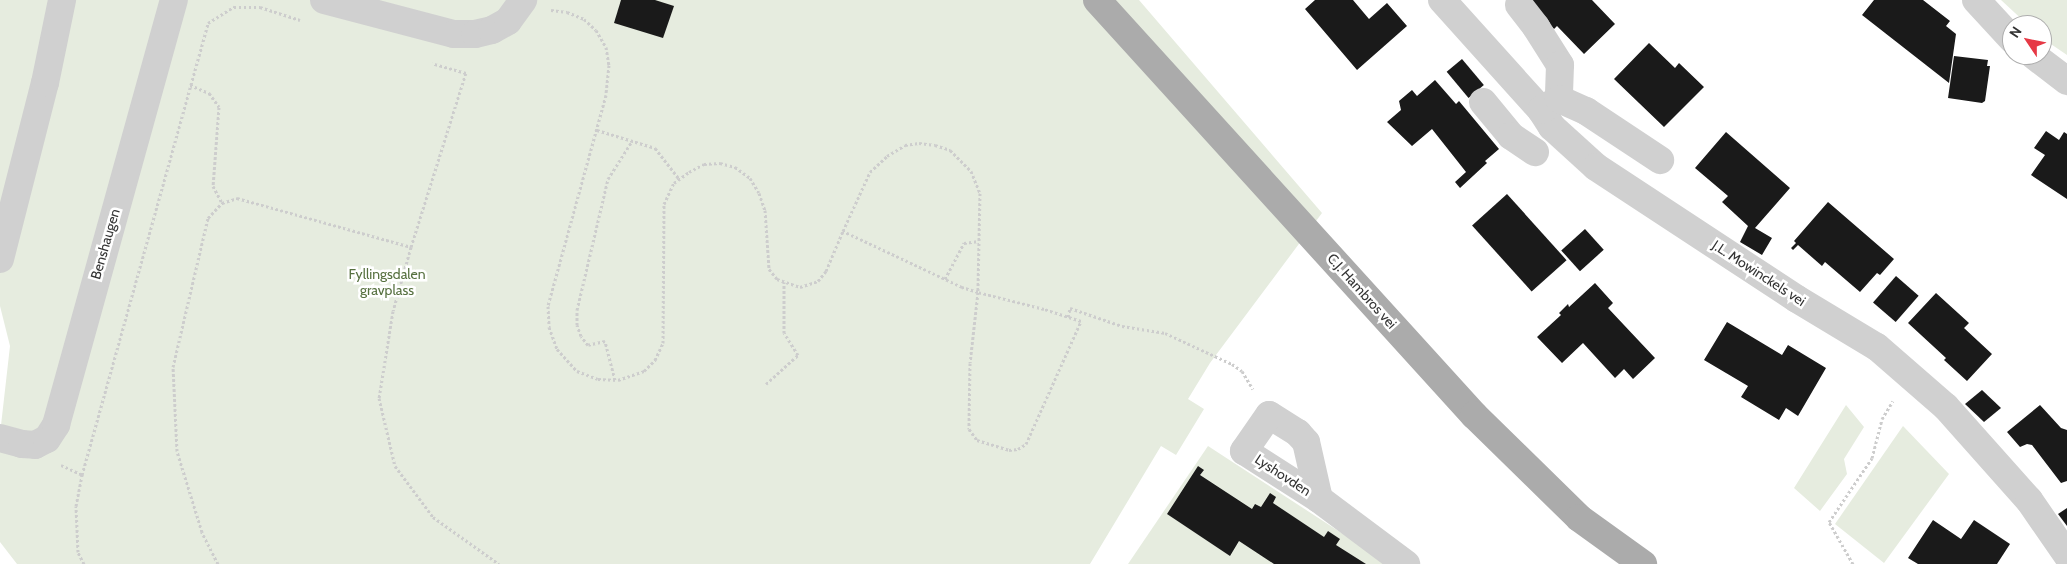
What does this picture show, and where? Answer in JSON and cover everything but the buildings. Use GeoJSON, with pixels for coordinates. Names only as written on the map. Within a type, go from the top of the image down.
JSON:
{"type":"FeatureCollection","features":[{"type":"Feature","properties":{"kind":"main road","name":"C.J. Hambros vei"},"geometry":{"type":"LineString","coordinates":[[1097,0],[1474,415],[1579,518],[1643,564]]}},
{"type":"Feature","properties":{"kind":"street"},"geometry":{"type":"LineString","coordinates":[[0,259],[45,84],[62,0]]}},
{"type":"Feature","properties":{"kind":"street","name":"Benshaugen"},"geometry":{"type":"LineString","coordinates":[[0,438],[22,444],[35,445],[47,439],[56,425],[174,0]]}},
{"type":"Feature","properties":{"kind":"street","name":"J.L. Mowinckels vei"},"geometry":{"type":"LineString","coordinates":[[1442,0],[1550,104],[1552,127],[1596,167],[1797,298],[1877,347],[1909,375],[1946,408],[2029,500],[2067,555]]}},
{"type":"Feature","properties":{"kind":"street"},"geometry":{"type":"LineString","coordinates":[[1976,0],[2002,28]]}},
{"type":"Feature","properties":{"kind":"street"},"geometry":{"type":"LineString","coordinates":[[328,1],[397,10],[454,34],[475,34],[492,30],[508,21],[522,3]]}},
{"type":"Feature","properties":{"kind":"street"},"geometry":{"type":"LineString","coordinates":[[1519,5],[1536,27],[1560,65],[1550,104],[1586,111],[1660,160]]}},
{"type":"Feature","properties":{"kind":"street"},"geometry":{"type":"LineString","coordinates":[[2046,65],[2067,81]]}},
{"type":"Feature","properties":{"kind":"street"},"geometry":{"type":"LineString","coordinates":[[1483,102],[1511,136],[1535,152]]}},
{"type":"Feature","properties":{"kind":"street","name":"Lyshovden"},"geometry":{"type":"LineString","coordinates":[[1319,499],[1306,442],[1298,433],[1269,415],[1244,450],[1319,499],[1406,564]]}},
{"type":"Feature","properties":{"kind":"path"},"geometry":{"type":"LineString","coordinates":[[522,3],[567,12],[584,19],[596,30],[606,47],[609,66],[606,95],[548,306],[549,327],[557,349],[576,371],[598,379],[615,380],[644,371],[655,360],[663,343],[664,204],[674,183],[679,179],[704,164],[720,163],[735,167],[750,178],[759,193],[764,210],[769,269],[777,279],[800,287],[818,281],[826,271],[843,231],[870,172],[887,156],[899,149],[919,143],[950,150],[971,171],[980,193],[978,292],[970,363],[969,429],[977,440],[1009,450],[1018,449],[1026,444],[1081,321],[978,292],[945,279],[843,231]]}},
{"type":"Feature","properties":{"kind":"path"},"geometry":{"type":"LineString","coordinates":[[84,564],[78,552],[76,506],[82,475],[208,23],[234,7],[260,7],[307,22]]}},
{"type":"Feature","properties":{"kind":"path"},"geometry":{"type":"LineString","coordinates":[[428,61],[466,73],[411,246],[393,311],[379,398],[395,466],[433,517],[499,564]]}},
{"type":"Feature","properties":{"kind":"path"},"geometry":{"type":"LineString","coordinates":[[190,84],[209,92],[219,107],[213,186],[222,203]]}},
{"type":"Feature","properties":{"kind":"path"},"geometry":{"type":"LineString","coordinates":[[597,130],[655,148],[679,179]]}},
{"type":"Feature","properties":{"kind":"path"},"geometry":{"type":"LineString","coordinates":[[615,380],[605,341],[588,345],[581,336],[577,310],[608,179],[632,141]]}},
{"type":"Feature","properties":{"kind":"path"},"geometry":{"type":"LineString","coordinates":[[218,564],[202,532],[177,451],[173,367],[208,218],[222,203],[238,198],[411,246]]}},
{"type":"Feature","properties":{"kind":"path"},"geometry":{"type":"LineString","coordinates":[[945,279],[964,243],[979,242]]}},
{"type":"Feature","properties":{"kind":"path"},"geometry":{"type":"LineString","coordinates":[[766,384],[798,355],[784,333],[784,282]]}},
{"type":"Feature","properties":{"kind":"path"},"geometry":{"type":"LineString","coordinates":[[1068,316],[1070,308],[1122,326],[1152,329],[1232,364],[1242,371],[1269,415]]}},
{"type":"Feature","properties":{"kind":"path"},"geometry":{"type":"LineString","coordinates":[[1854,564],[1829,522],[1872,458],[1882,419],[1909,375]]}},
{"type":"Feature","properties":{"kind":"green space","name":"Fyllingsdalen gravplass"},"geometry":{"type":"Polygon","coordinates":[[[0,0],[1139,0],[1322,213],[1210,363],[1188,399],[1204,409],[1176,455],[1161,446],[1090,564],[17,564],[0,542],[0,434],[10,346],[0,306],[0,0]]]}},
{"type":"Feature","properties":{"kind":"green space"},"geometry":{"type":"Polygon","coordinates":[[[2001,0],[2067,0],[2067,55],[2052,45],[2052,15],[2017,15],[2001,0]]]}},
{"type":"Feature","properties":{"kind":"green space"},"geometry":{"type":"Polygon","coordinates":[[[1846,405],[1864,427],[1844,459],[1847,474],[1820,511],[1794,488],[1846,405]]]}},
{"type":"Feature","properties":{"kind":"green space"},"geometry":{"type":"Polygon","coordinates":[[[1903,426],[1949,474],[1884,563],[1835,524],[1903,426]]]}},
{"type":"Feature","properties":{"kind":"green space"},"geometry":{"type":"Polygon","coordinates":[[[1208,446],[1389,564],[1128,564],[1208,446]]]}}]}
